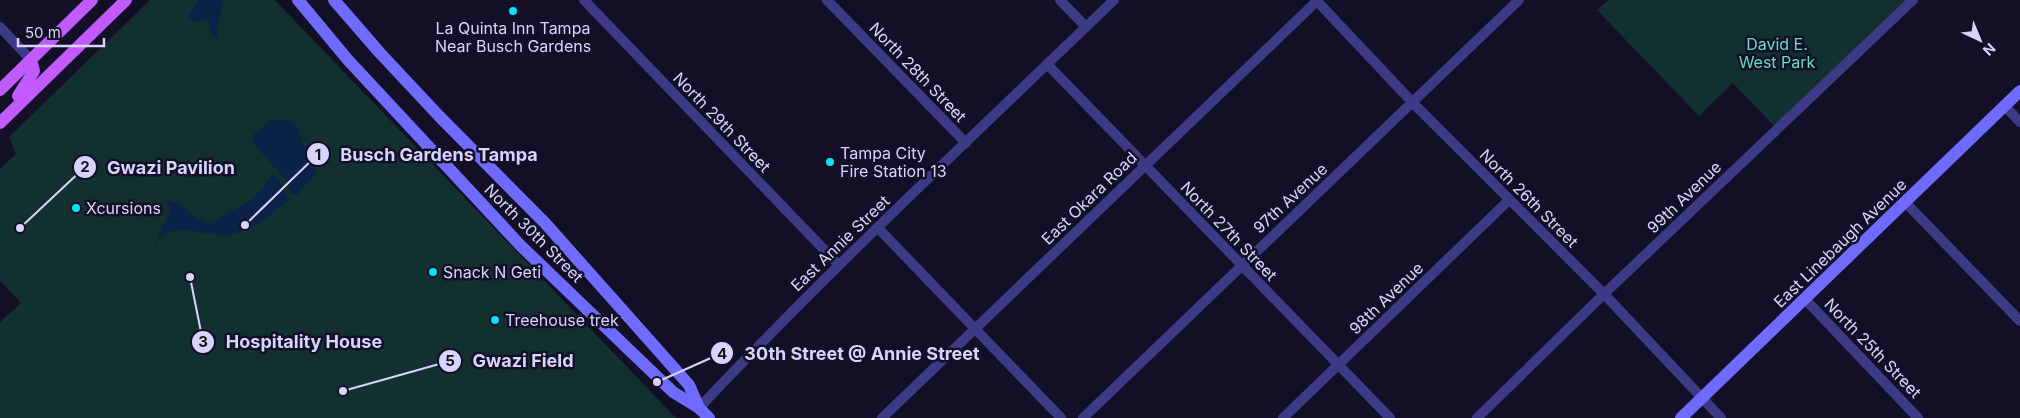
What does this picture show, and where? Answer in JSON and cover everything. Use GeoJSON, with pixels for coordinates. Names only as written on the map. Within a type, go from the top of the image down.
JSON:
{"type":"FeatureCollection","features":[{"type":"Feature","properties":{"kind":"main road"},"geometry":{"type":"LineString","coordinates":[[0,90],[92,0]]}},
{"type":"Feature","properties":{"kind":"main road"},"geometry":{"type":"LineString","coordinates":[[0,123],[126,0]]}},
{"type":"Feature","properties":{"kind":"main road","name":"North 30th Street"},"geometry":{"type":"LineString","coordinates":[[298,0],[348,60],[522,246],[673,392],[699,408],[709,418]]}},
{"type":"Feature","properties":{"kind":"main road","name":"North 30th Street"},"geometry":{"type":"LineString","coordinates":[[334,0],[380,53],[552,230],[689,385],[699,408]]}},
{"type":"Feature","properties":{"kind":"main road"},"geometry":{"type":"LineString","coordinates":[[0,117],[30,80],[34,71],[31,60]]}},
{"type":"Feature","properties":{"kind":"main road","name":"East Linebaugh Avenue"},"geometry":{"type":"LineString","coordinates":[[1681,418],[2020,91]]}},
{"type":"Feature","properties":{"kind":"street","name":"North 29th Street"},"geometry":{"type":"LineString","coordinates":[[584,0],[838,264]]}},
{"type":"Feature","properties":{"kind":"street","name":"North 28th Street"},"geometry":{"type":"LineString","coordinates":[[827,0],[966,143]]}},
{"type":"Feature","properties":{"kind":"street"},"geometry":{"type":"LineString","coordinates":[[1060,0],[1086,27]]}},
{"type":"Feature","properties":{"kind":"street","name":"East Annie Street"},"geometry":{"type":"LineString","coordinates":[[699,408],[775,327],[838,264],[878,228],[1114,0]]}},
{"type":"Feature","properties":{"kind":"street","name":"North 26th Street"},"geometry":{"type":"LineString","coordinates":[[1317,0],[1413,103],[1604,294],[1721,418]]}},
{"type":"Feature","properties":{"kind":"street","name":"East Okara Road"},"geometry":{"type":"LineString","coordinates":[[882,418],[1317,0]]}},
{"type":"Feature","properties":{"kind":"street","name":"97th Avenue"},"geometry":{"type":"LineString","coordinates":[[1082,418],[1519,0]]}},
{"type":"Feature","properties":{"kind":"street","name":"99th Avenue"},"geometry":{"type":"LineString","coordinates":[[1477,418],[1604,294],[1913,0]]}},
{"type":"Feature","properties":{"kind":"street"},"geometry":{"type":"LineString","coordinates":[[0,27],[31,60]]}},
{"type":"Feature","properties":{"kind":"street","name":"North 27th Street"},"geometry":{"type":"LineString","coordinates":[[1047,64],[1390,418]]}},
{"type":"Feature","properties":{"kind":"street"},"geometry":{"type":"LineString","coordinates":[[2005,106],[2020,122]]}},
{"type":"Feature","properties":{"kind":"street","name":"98th Avenue"},"geometry":{"type":"LineString","coordinates":[[1283,418],[1509,200]]}},
{"type":"Feature","properties":{"kind":"street"},"geometry":{"type":"LineString","coordinates":[[1905,202],[2020,321]]}},
{"type":"Feature","properties":{"kind":"street"},"geometry":{"type":"LineString","coordinates":[[878,228],[973,329],[1062,418]]}},
{"type":"Feature","properties":{"kind":"street","name":"North 25th Street"},"geometry":{"type":"LineString","coordinates":[[1805,299],[1918,418]]}},
{"type":"Feature","properties":{"kind":"green space"},"geometry":{"type":"Polygon","coordinates":[[[150,0],[275,0],[676,418],[0,418],[0,322],[21,303],[0,281],[0,169],[16,154],[9,137],[150,0]]]}},
{"type":"Feature","properties":{"kind":"green space","name":"David E. West Park"},"geometry":{"type":"Polygon","coordinates":[[[1608,0],[1909,0],[1775,127],[1733,83],[1699,116],[1597,10],[1608,0]]]}},
{"type":"Feature","properties":{"kind":"water"},"geometry":{"type":"Polygon","coordinates":[[[198,0],[223,0],[217,31],[218,36],[211,36],[209,23],[206,20],[190,22],[188,16],[198,0]]]}},
{"type":"Feature","properties":{"kind":"water"},"geometry":{"type":"Polygon","coordinates":[[[271,120],[287,120],[296,125],[303,143],[317,162],[315,175],[297,195],[291,194],[286,180],[253,143],[254,134],[271,120]]]}},
{"type":"Feature","properties":{"kind":"water"},"geometry":{"type":"Polygon","coordinates":[[[273,174],[290,200],[259,223],[246,230],[228,235],[188,230],[170,232],[158,240],[153,249],[170,210],[166,200],[179,204],[199,219],[212,224],[253,199],[273,174]]]}},
{"type":"Feature","properties":{"kind":"place","name":"La Quinta Inn Tampa Near Busch Gardens"},"geometry":{"type":"Point","coordinates":[513,11]}},
{"type":"Feature","properties":{"kind":"place","name":"Tampa City Fire Station 13"},"geometry":{"type":"Point","coordinates":[830,162]}},
{"type":"Feature","properties":{"kind":"place","name":"Xcursions"},"geometry":{"type":"Point","coordinates":[76,208]}},
{"type":"Feature","properties":{"kind":"place","name":"Busch Gardens Tampa"},"geometry":{"type":"Point","coordinates":[245,225]}},
{"type":"Feature","properties":{"kind":"place","name":"Gwazi Pavilion"},"geometry":{"type":"Point","coordinates":[20,228]}},
{"type":"Feature","properties":{"kind":"place","name":"Snack N Geti"},"geometry":{"type":"Point","coordinates":[433,272]}},
{"type":"Feature","properties":{"kind":"place","name":"Hospitality House"},"geometry":{"type":"Point","coordinates":[190,277]}},
{"type":"Feature","properties":{"kind":"place","name":"Treehouse trek"},"geometry":{"type":"Point","coordinates":[495,320]}},
{"type":"Feature","properties":{"kind":"place","name":"30th Street @ Annie Street"},"geometry":{"type":"Point","coordinates":[657,382]}},
{"type":"Feature","properties":{"kind":"place","name":"Gwazi Field"},"geometry":{"type":"Point","coordinates":[343,391]}}]}
